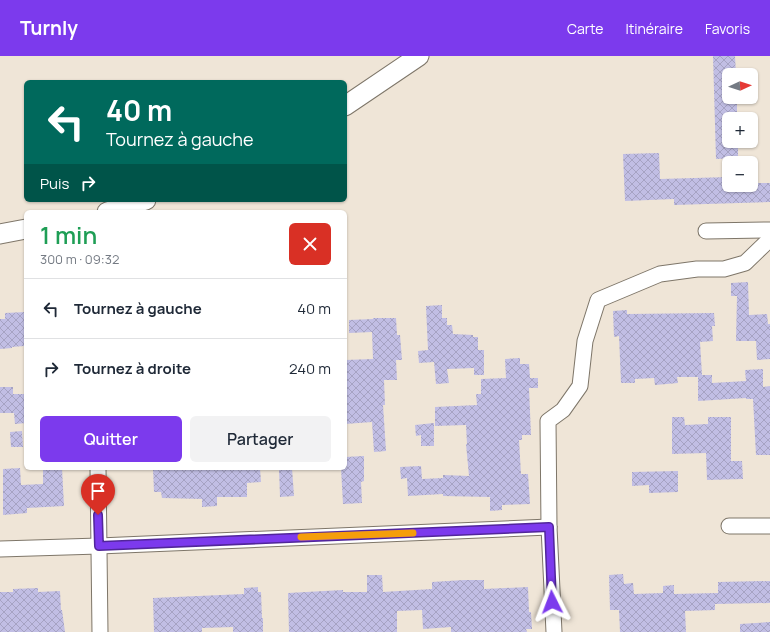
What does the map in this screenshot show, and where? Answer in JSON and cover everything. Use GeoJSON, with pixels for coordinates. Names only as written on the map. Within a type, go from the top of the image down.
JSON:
{"type":"FeatureCollection","features":[{"type":"Feature","properties":{"kind":"main road"},"geometry":{"type":"LineString","coordinates":[[347,105],[419,56]]}},
{"type":"Feature","properties":{"kind":"main road"},"geometry":{"type":"LineString","coordinates":[[114,210],[140,202]]}},
{"type":"Feature","properties":{"kind":"main road"},"geometry":{"type":"LineString","coordinates":[[0,234],[24,229]]}},
{"type":"Feature","properties":{"kind":"street"},"geometry":{"type":"LineString","coordinates":[[706,231],[770,230]]}},
{"type":"Feature","properties":{"kind":"street"},"geometry":{"type":"LineString","coordinates":[[554,632],[549,527],[548,421],[563,410],[580,386],[584,341],[598,300],[660,274],[697,269],[724,269],[745,263],[770,240]]}},
{"type":"Feature","properties":{"kind":"street"},"geometry":{"type":"LineString","coordinates":[[98,470],[100,632]]}},
{"type":"Feature","properties":{"kind":"street"},"geometry":{"type":"LineString","coordinates":[[729,526],[770,526]]}},
{"type":"Feature","properties":{"kind":"street"},"geometry":{"type":"LineString","coordinates":[[0,549],[549,527]]}},
{"type":"Feature","properties":{"kind":"building"},"geometry":{"type":"Polygon","coordinates":[[[713,56],[735,56],[736,68],[722,68],[722,104],[737,104],[737,112],[722,112],[722,148],[738,148],[738,156],[722,156],[722,159],[716,159],[713,56]]]}},
{"type":"Feature","properties":{"kind":"building"},"geometry":{"type":"Polygon","coordinates":[[[659,153],[660,179],[722,177],[722,192],[758,192],[758,183],[770,183],[770,202],[674,205],[674,199],[625,201],[623,154],[659,153]]]}},
{"type":"Feature","properties":{"kind":"building"},"geometry":{"type":"Polygon","coordinates":[[[748,282],[749,315],[767,314],[768,324],[770,324],[770,359],[757,360],[756,341],[736,341],[737,296],[731,296],[731,283],[748,282]]]}},
{"type":"Feature","properties":{"kind":"building"},"geometry":{"type":"Polygon","coordinates":[[[442,305],[442,318],[447,318],[447,325],[452,325],[453,334],[473,335],[473,337],[478,337],[478,350],[484,350],[484,375],[474,375],[474,368],[447,369],[449,383],[436,384],[434,362],[419,363],[418,351],[428,350],[426,306],[442,305]]]}},
{"type":"Feature","properties":{"kind":"building"},"geometry":{"type":"Polygon","coordinates":[[[627,310],[627,314],[714,313],[715,326],[712,326],[713,341],[700,342],[702,375],[712,375],[712,383],[746,381],[745,370],[763,369],[763,387],[770,386],[770,455],[756,455],[753,399],[746,398],[698,401],[698,377],[677,377],[678,383],[655,385],[654,378],[635,379],[635,383],[621,383],[619,336],[614,337],[613,311],[627,310]]]}},
{"type":"Feature","properties":{"kind":"building"},"geometry":{"type":"Polygon","coordinates":[[[24,312],[24,346],[0,349],[0,319],[5,319],[5,313],[24,312]]]}},
{"type":"Feature","properties":{"kind":"building"},"geometry":{"type":"Polygon","coordinates":[[[396,318],[397,335],[400,335],[402,360],[396,360],[397,380],[384,380],[385,405],[383,405],[386,451],[374,452],[372,422],[347,424],[347,360],[373,359],[372,332],[349,333],[349,320],[396,318]]]}},
{"type":"Feature","properties":{"kind":"building"},"geometry":{"type":"Polygon","coordinates":[[[520,358],[520,364],[529,364],[530,378],[538,378],[538,388],[529,388],[531,435],[522,435],[522,440],[519,440],[521,474],[528,474],[530,504],[502,505],[502,510],[490,511],[490,497],[443,496],[443,494],[408,496],[407,478],[401,479],[400,467],[421,466],[422,479],[443,478],[443,475],[469,476],[466,425],[435,426],[435,407],[477,405],[476,394],[481,394],[481,379],[506,378],[505,359],[520,358]]]}},
{"type":"Feature","properties":{"kind":"building"},"geometry":{"type":"Polygon","coordinates":[[[0,387],[13,387],[13,394],[24,394],[24,423],[15,424],[14,413],[0,413],[0,387]]]}},
{"type":"Feature","properties":{"kind":"building"},"geometry":{"type":"Polygon","coordinates":[[[672,417],[684,417],[685,425],[708,424],[708,417],[731,417],[731,461],[742,461],[743,479],[707,480],[706,453],[672,454],[672,417]]]}},
{"type":"Feature","properties":{"kind":"building"},"geometry":{"type":"Polygon","coordinates":[[[434,423],[434,446],[421,446],[421,435],[416,436],[415,425],[434,423]]]}},
{"type":"Feature","properties":{"kind":"building"},"geometry":{"type":"Polygon","coordinates":[[[22,431],[23,447],[11,447],[10,432],[22,431]]]}},
{"type":"Feature","properties":{"kind":"building"},"geometry":{"type":"Polygon","coordinates":[[[364,456],[364,481],[361,482],[362,503],[343,504],[341,470],[347,470],[347,457],[364,456]]]}},
{"type":"Feature","properties":{"kind":"building"},"geometry":{"type":"Polygon","coordinates":[[[20,468],[21,485],[43,484],[43,470],[62,470],[64,506],[27,508],[27,513],[3,515],[3,469],[20,468]]]}},
{"type":"Feature","properties":{"kind":"building"},"geometry":{"type":"Polygon","coordinates":[[[153,470],[260,470],[261,482],[247,483],[247,497],[217,497],[217,506],[202,507],[202,499],[162,498],[161,492],[154,492],[153,470]]]}},
{"type":"Feature","properties":{"kind":"building"},"geometry":{"type":"Polygon","coordinates":[[[279,470],[292,470],[294,496],[280,497],[279,470]]]}},
{"type":"Feature","properties":{"kind":"building"},"geometry":{"type":"Polygon","coordinates":[[[678,471],[678,492],[649,493],[649,485],[632,486],[632,472],[678,471]]]}},
{"type":"Feature","properties":{"kind":"building"},"geometry":{"type":"Polygon","coordinates":[[[623,574],[624,584],[633,583],[634,594],[663,593],[663,586],[674,585],[674,594],[718,593],[718,582],[770,581],[770,603],[715,604],[715,610],[685,611],[686,632],[620,632],[619,610],[610,610],[609,575],[623,574]]]}},
{"type":"Feature","properties":{"kind":"building"},"geometry":{"type":"Polygon","coordinates":[[[367,575],[382,575],[383,592],[432,589],[432,582],[464,580],[484,580],[484,589],[528,587],[529,612],[531,612],[532,629],[526,629],[527,632],[451,632],[451,627],[423,629],[422,610],[397,611],[397,632],[289,632],[288,593],[343,590],[343,592],[367,592],[367,575]]]}},
{"type":"Feature","properties":{"kind":"building"},"geometry":{"type":"Polygon","coordinates":[[[258,587],[258,592],[261,592],[263,632],[233,632],[233,627],[202,628],[202,632],[154,632],[153,598],[244,594],[244,588],[258,587]]]}},
{"type":"Feature","properties":{"kind":"building"},"geometry":{"type":"Polygon","coordinates":[[[38,588],[38,592],[60,591],[61,610],[65,632],[0,632],[0,592],[13,592],[13,589],[38,588]]]}},
{"type":"Feature","properties":{"kind":"building"},"geometry":{"type":"Polygon","coordinates":[[[770,622],[770,632],[740,632],[740,624],[770,622]]]}},
{"type":"Feature","properties":{"kind":"slow traffic"},"geometry":{"type":"LineString","coordinates":[[301,537],[413,533]]}},
{"type":"Feature","properties":{"kind":"route"},"geometry":{"type":"LineString","coordinates":[[98,515],[99,546],[549,527],[552,602]]}}]}
